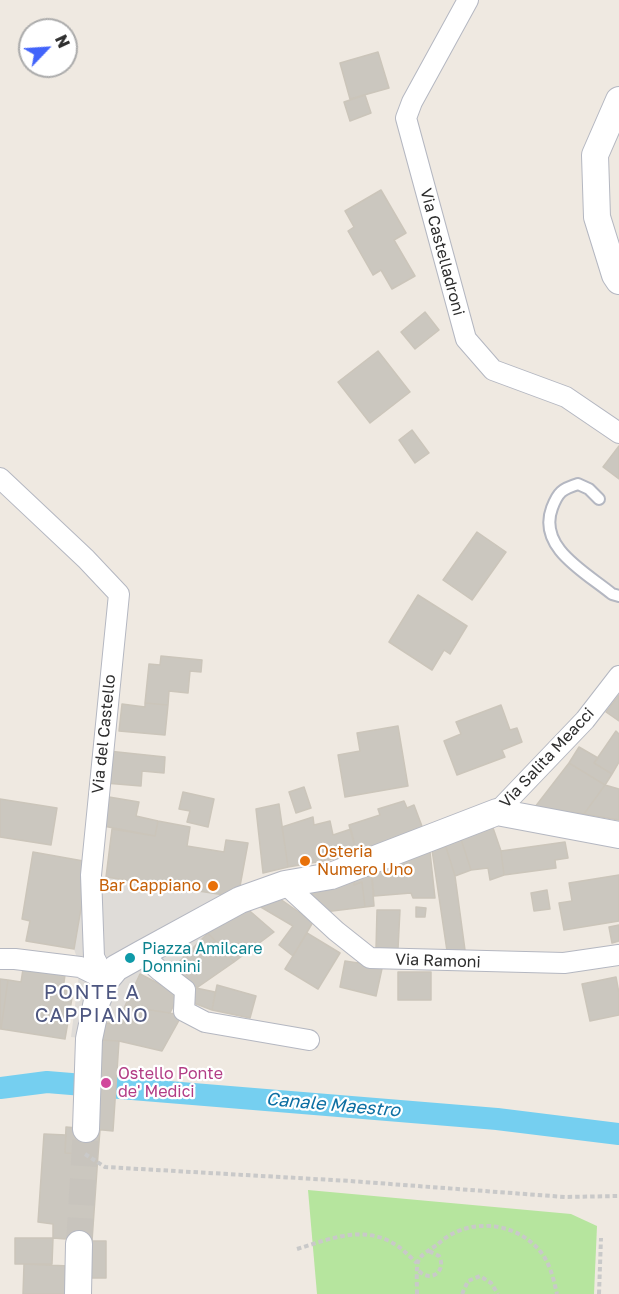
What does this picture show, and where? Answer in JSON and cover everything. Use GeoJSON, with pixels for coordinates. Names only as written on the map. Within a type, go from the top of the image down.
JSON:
{"type":"FeatureCollection","features":[{"type":"Feature","properties":{"kind":"street","name":"Via Castelladroni"},"geometry":{"type":"LineString","coordinates":[[468,0],[412,102],[406,118],[466,339],[493,370],[566,397],[619,433]]}},
{"type":"Feature","properties":{"kind":"street"},"geometry":{"type":"LineString","coordinates":[[619,100],[595,155],[597,217],[615,275],[619,281]]}},
{"type":"Feature","properties":{"kind":"street","name":"Via del Castello"},"geometry":{"type":"LineString","coordinates":[[0,478],[86,559],[119,594],[91,875],[94,957],[106,980]]}},
{"type":"Feature","properties":{"kind":"street","name":"Via Salita Meacci"},"geometry":{"type":"LineString","coordinates":[[497,812],[585,720],[619,676]]}},
{"type":"Feature","properties":{"kind":"street"},"geometry":{"type":"LineString","coordinates":[[87,1129],[89,1039],[97,1001],[106,980],[116,968],[141,954],[240,900],[285,884],[332,876],[497,812],[619,835]]}},
{"type":"Feature","properties":{"kind":"street","name":"Via Ramoni"},"geometry":{"type":"LineString","coordinates":[[285,884],[336,931],[370,958],[564,963],[619,954]]}},
{"type":"Feature","properties":{"kind":"street"},"geometry":{"type":"LineString","coordinates":[[141,954],[185,990],[184,1011],[205,1022],[309,1040]]}},
{"type":"Feature","properties":{"kind":"street"},"geometry":{"type":"LineString","coordinates":[[0,959],[80,967],[106,980]]}},
{"type":"Feature","properties":{"kind":"street"},"geometry":{"type":"LineString","coordinates":[[78,1294],[79,1244]]}},
{"type":"Feature","properties":{"kind":"lane"},"geometry":{"type":"LineString","coordinates":[[599,499],[589,489],[578,484],[567,487],[557,495],[550,512],[553,541],[560,552],[612,594],[619,596]]}},
{"type":"Feature","properties":{"kind":"path"},"geometry":{"type":"LineString","coordinates":[[86,1154],[105,1167],[565,1197],[619,1196]]}},
{"type":"Feature","properties":{"kind":"path"},"geometry":{"type":"LineString","coordinates":[[417,1294],[417,1263],[422,1255],[454,1232],[484,1225],[502,1227],[520,1233],[531,1242],[544,1256],[553,1275],[557,1294]]}},
{"type":"Feature","properties":{"kind":"path"},"geometry":{"type":"LineString","coordinates":[[297,1250],[346,1234],[375,1235],[396,1244],[417,1263]]}},
{"type":"Feature","properties":{"kind":"path"},"geometry":{"type":"LineString","coordinates":[[599,1294],[602,1238]]}},
{"type":"Feature","properties":{"kind":"path"},"geometry":{"type":"LineString","coordinates":[[418,1271],[427,1277],[440,1270],[442,1266],[439,1256],[429,1251]]}},
{"type":"Feature","properties":{"kind":"path"},"geometry":{"type":"LineString","coordinates":[[462,1294],[468,1281],[480,1276],[491,1283],[498,1294]]}},
{"type":"Feature","properties":{"kind":"green space"},"geometry":{"type":"Polygon","coordinates":[[[308,1190],[571,1214],[597,1226],[594,1294],[317,1294],[308,1190]]]}},
{"type":"Feature","properties":{"kind":"shaded area","name":"Piazza Amilcare Donnini"},"geometry":{"type":"Polygon","coordinates":[[[87,874],[238,897],[244,906],[208,933],[168,973],[159,970],[140,974],[119,1024],[106,1023],[99,1040],[71,1037],[80,967],[74,949],[87,874]]]}},
{"type":"Feature","properties":{"kind":"building"},"geometry":{"type":"Polygon","coordinates":[[[378,52],[389,88],[350,99],[340,63],[378,52]]]}},
{"type":"Feature","properties":{"kind":"building"},"geometry":{"type":"Polygon","coordinates":[[[365,95],[371,113],[350,121],[344,102],[365,95]]]}},
{"type":"Feature","properties":{"kind":"building"},"geometry":{"type":"Polygon","coordinates":[[[381,190],[406,233],[394,240],[415,276],[392,289],[381,270],[373,275],[348,231],[354,227],[345,211],[381,190]]]}},
{"type":"Feature","properties":{"kind":"building"},"geometry":{"type":"Polygon","coordinates":[[[425,312],[439,330],[415,349],[401,332],[425,312]]]}},
{"type":"Feature","properties":{"kind":"building"},"geometry":{"type":"Polygon","coordinates":[[[378,351],[410,392],[370,423],[338,382],[378,351]]]}},
{"type":"Feature","properties":{"kind":"building"},"geometry":{"type":"Polygon","coordinates":[[[412,430],[429,453],[415,463],[399,440],[412,430]]]}},
{"type":"Feature","properties":{"kind":"building"},"geometry":{"type":"Polygon","coordinates":[[[619,446],[619,479],[603,467],[619,446]]]}},
{"type":"Feature","properties":{"kind":"building"},"geometry":{"type":"Polygon","coordinates":[[[477,532],[506,552],[472,600],[443,580],[477,532]]]}},
{"type":"Feature","properties":{"kind":"building"},"geometry":{"type":"Polygon","coordinates":[[[418,595],[467,626],[450,654],[444,650],[432,670],[389,642],[418,595]]]}},
{"type":"Feature","properties":{"kind":"building"},"geometry":{"type":"Polygon","coordinates":[[[161,656],[202,660],[201,672],[190,671],[188,693],[169,691],[168,705],[145,703],[149,664],[160,665],[161,656]]]}},
{"type":"Feature","properties":{"kind":"building"},"geometry":{"type":"Polygon","coordinates":[[[619,695],[619,721],[606,712],[619,695]]]}},
{"type":"Feature","properties":{"kind":"building"},"geometry":{"type":"Polygon","coordinates":[[[145,703],[168,705],[165,735],[119,731],[122,704],[145,707],[145,703]]]}},
{"type":"Feature","properties":{"kind":"building"},"geometry":{"type":"Polygon","coordinates":[[[501,705],[510,730],[517,728],[522,742],[502,750],[505,757],[457,775],[444,741],[461,734],[456,722],[501,705]]]}},
{"type":"Feature","properties":{"kind":"building"},"geometry":{"type":"Polygon","coordinates":[[[398,726],[408,786],[345,797],[338,755],[360,751],[357,733],[398,726]]]}},
{"type":"Feature","properties":{"kind":"building"},"geometry":{"type":"Polygon","coordinates":[[[616,731],[619,734],[619,762],[612,774],[594,763],[616,731]]]}},
{"type":"Feature","properties":{"kind":"building"},"geometry":{"type":"Polygon","coordinates":[[[579,747],[598,758],[594,763],[612,774],[605,785],[569,763],[579,747]]]}},
{"type":"Feature","properties":{"kind":"building"},"geometry":{"type":"Polygon","coordinates":[[[108,751],[165,757],[164,773],[142,771],[141,786],[105,783],[108,751]]]}},
{"type":"Feature","properties":{"kind":"building"},"geometry":{"type":"Polygon","coordinates":[[[569,763],[605,785],[584,814],[535,807],[569,763]]]}},
{"type":"Feature","properties":{"kind":"building"},"geometry":{"type":"Polygon","coordinates":[[[605,785],[619,789],[619,820],[584,814],[605,785]]]}},
{"type":"Feature","properties":{"kind":"building"},"geometry":{"type":"Polygon","coordinates":[[[304,787],[311,808],[296,813],[289,792],[304,787]]]}},
{"type":"Feature","properties":{"kind":"building"},"geometry":{"type":"Polygon","coordinates":[[[183,792],[214,799],[208,827],[187,822],[190,811],[179,809],[183,792]]]}},
{"type":"Feature","properties":{"kind":"building"},"geometry":{"type":"Polygon","coordinates":[[[103,796],[139,802],[136,816],[158,821],[155,836],[98,825],[103,796]]]}},
{"type":"Feature","properties":{"kind":"building"},"geometry":{"type":"Polygon","coordinates":[[[0,799],[57,808],[51,845],[0,837],[0,799]]]}},
{"type":"Feature","properties":{"kind":"building"},"geometry":{"type":"Polygon","coordinates":[[[404,801],[407,808],[414,805],[423,829],[357,855],[349,825],[380,815],[378,809],[404,801]]]}},
{"type":"Feature","properties":{"kind":"building"},"geometry":{"type":"Polygon","coordinates":[[[279,804],[288,867],[263,873],[256,809],[279,804]]]}},
{"type":"Feature","properties":{"kind":"building"},"geometry":{"type":"Polygon","coordinates":[[[313,817],[314,825],[330,821],[333,835],[351,829],[357,855],[288,867],[282,827],[313,817]]]}},
{"type":"Feature","properties":{"kind":"building"},"geometry":{"type":"Polygon","coordinates":[[[158,821],[190,827],[187,846],[224,852],[226,840],[248,843],[238,897],[106,877],[112,829],[155,836],[158,821]]]}},
{"type":"Feature","properties":{"kind":"building"},"geometry":{"type":"Polygon","coordinates":[[[492,825],[501,851],[504,875],[490,880],[488,868],[471,870],[460,836],[492,825]]]}},
{"type":"Feature","properties":{"kind":"building"},"geometry":{"type":"Polygon","coordinates":[[[460,836],[471,870],[455,876],[444,841],[460,836]]]}},
{"type":"Feature","properties":{"kind":"building"},"geometry":{"type":"Polygon","coordinates":[[[565,842],[568,858],[555,860],[556,868],[504,875],[501,851],[565,842]]]}},
{"type":"Feature","properties":{"kind":"building"},"geometry":{"type":"Polygon","coordinates":[[[446,847],[455,876],[465,950],[447,951],[432,850],[446,847]]]}},
{"type":"Feature","properties":{"kind":"building"},"geometry":{"type":"Polygon","coordinates":[[[33,852],[89,862],[74,949],[26,941],[30,921],[22,919],[33,852]]]}},
{"type":"Feature","properties":{"kind":"building"},"geometry":{"type":"Polygon","coordinates":[[[430,852],[435,898],[413,898],[411,893],[374,896],[371,867],[430,852]]]}},
{"type":"Feature","properties":{"kind":"building"},"geometry":{"type":"Polygon","coordinates":[[[371,867],[374,906],[365,907],[362,882],[354,885],[354,871],[371,867]]]}},
{"type":"Feature","properties":{"kind":"building"},"geometry":{"type":"Polygon","coordinates":[[[354,871],[354,885],[362,882],[365,907],[324,912],[309,899],[306,884],[354,871]]]}},
{"type":"Feature","properties":{"kind":"building"},"geometry":{"type":"Polygon","coordinates":[[[619,875],[619,921],[564,930],[559,903],[572,901],[569,883],[619,875]]]}},
{"type":"Feature","properties":{"kind":"building"},"geometry":{"type":"Polygon","coordinates":[[[547,890],[550,909],[534,911],[531,893],[547,890]]]}},
{"type":"Feature","properties":{"kind":"building"},"geometry":{"type":"Polygon","coordinates":[[[273,894],[313,922],[293,956],[279,945],[293,926],[254,903],[273,894]]]}},
{"type":"Feature","properties":{"kind":"building"},"geometry":{"type":"Polygon","coordinates":[[[244,906],[274,932],[234,962],[208,933],[244,906]]]}},
{"type":"Feature","properties":{"kind":"building"},"geometry":{"type":"Polygon","coordinates":[[[416,907],[426,908],[425,917],[416,917],[416,907]]]}},
{"type":"Feature","properties":{"kind":"building"},"geometry":{"type":"Polygon","coordinates":[[[377,910],[400,910],[398,949],[376,949],[377,910]]]}},
{"type":"Feature","properties":{"kind":"building"},"geometry":{"type":"Polygon","coordinates":[[[619,925],[619,941],[612,943],[609,927],[619,925]]]}},
{"type":"Feature","properties":{"kind":"building"},"geometry":{"type":"Polygon","coordinates":[[[208,933],[234,962],[198,987],[182,984],[168,973],[208,933]]]}},
{"type":"Feature","properties":{"kind":"building"},"geometry":{"type":"Polygon","coordinates":[[[307,933],[340,953],[318,989],[285,969],[307,933]]]}},
{"type":"Feature","properties":{"kind":"building"},"geometry":{"type":"Polygon","coordinates":[[[359,959],[383,964],[376,996],[340,987],[345,961],[358,963],[359,959]]]}},
{"type":"Feature","properties":{"kind":"building"},"geometry":{"type":"Polygon","coordinates":[[[23,969],[65,975],[63,990],[73,992],[65,1039],[1,1029],[8,980],[21,982],[23,969]]]}},
{"type":"Feature","properties":{"kind":"building"},"geometry":{"type":"Polygon","coordinates":[[[398,972],[431,972],[431,1000],[398,1000],[398,972]]]}},
{"type":"Feature","properties":{"kind":"building"},"geometry":{"type":"Polygon","coordinates":[[[140,974],[179,994],[170,1013],[125,1006],[140,974]]]}},
{"type":"Feature","properties":{"kind":"building"},"geometry":{"type":"Polygon","coordinates":[[[616,977],[619,1015],[590,1021],[582,984],[616,977]]]}},
{"type":"Feature","properties":{"kind":"building"},"geometry":{"type":"Polygon","coordinates":[[[0,979],[8,980],[1,1029],[0,1029],[0,979]]]}},
{"type":"Feature","properties":{"kind":"building"},"geometry":{"type":"Polygon","coordinates":[[[217,985],[256,996],[250,1018],[212,1010],[217,985]]]}},
{"type":"Feature","properties":{"kind":"building"},"geometry":{"type":"Polygon","coordinates":[[[196,988],[215,992],[212,1010],[191,1002],[196,988]]]}},
{"type":"Feature","properties":{"kind":"building"},"geometry":{"type":"Polygon","coordinates":[[[125,1006],[182,1015],[162,1051],[119,1041],[99,1040],[106,1023],[119,1024],[125,1006]]]}},
{"type":"Feature","properties":{"kind":"building"},"geometry":{"type":"Polygon","coordinates":[[[99,1040],[119,1041],[113,1131],[93,1129],[99,1040]]]}},
{"type":"Feature","properties":{"kind":"building"},"geometry":{"type":"Polygon","coordinates":[[[66,1127],[100,1130],[98,1155],[65,1153],[66,1127]]]}},
{"type":"Feature","properties":{"kind":"building"},"geometry":{"type":"Polygon","coordinates":[[[44,1134],[66,1135],[65,1153],[98,1155],[92,1241],[53,1238],[53,1224],[38,1222],[44,1134]]]}},
{"type":"Feature","properties":{"kind":"building"},"geometry":{"type":"Polygon","coordinates":[[[15,1238],[53,1238],[52,1264],[15,1264],[15,1238]]]}},
{"type":"Feature","properties":{"kind":"building"},"geometry":{"type":"Polygon","coordinates":[[[86,1241],[106,1241],[106,1278],[86,1278],[86,1241]]]}},
{"type":"Feature","properties":{"kind":"building"},"geometry":{"type":"Polygon","coordinates":[[[24,1264],[69,1266],[68,1294],[23,1294],[24,1264]]]}},
{"type":"Feature","properties":{"kind":"waterway","name":"Canale Maestro"},"geometry":{"type":"LineString","coordinates":[[0,1088],[47,1082],[497,1119],[619,1134]]}},
{"type":"Feature","properties":{"kind":"tunnel"},"geometry":{"type":"LineString","coordinates":[[79,1244],[86,1129]]}},
{"type":"Feature","properties":{"kind":"place","name":"Osteria Numero Uno"},"geometry":{"type":"Point","coordinates":[305,861]}},
{"type":"Feature","properties":{"kind":"place","name":"Bar Cappiano"},"geometry":{"type":"Point","coordinates":[213,886]}},
{"type":"Feature","properties":{"kind":"place","name":"Piazza Amilcare Donnini"},"geometry":{"type":"Point","coordinates":[130,958]}},
{"type":"Feature","properties":{"kind":"place","name":"Ostello Ponte de' Medici"},"geometry":{"type":"Point","coordinates":[106,1083]}},
{"type":"Feature","properties":{"kind":"district","name":"PONTE A CAPPIANO"},"geometry":{"type":"Point","coordinates":[92,1004]}}]}
